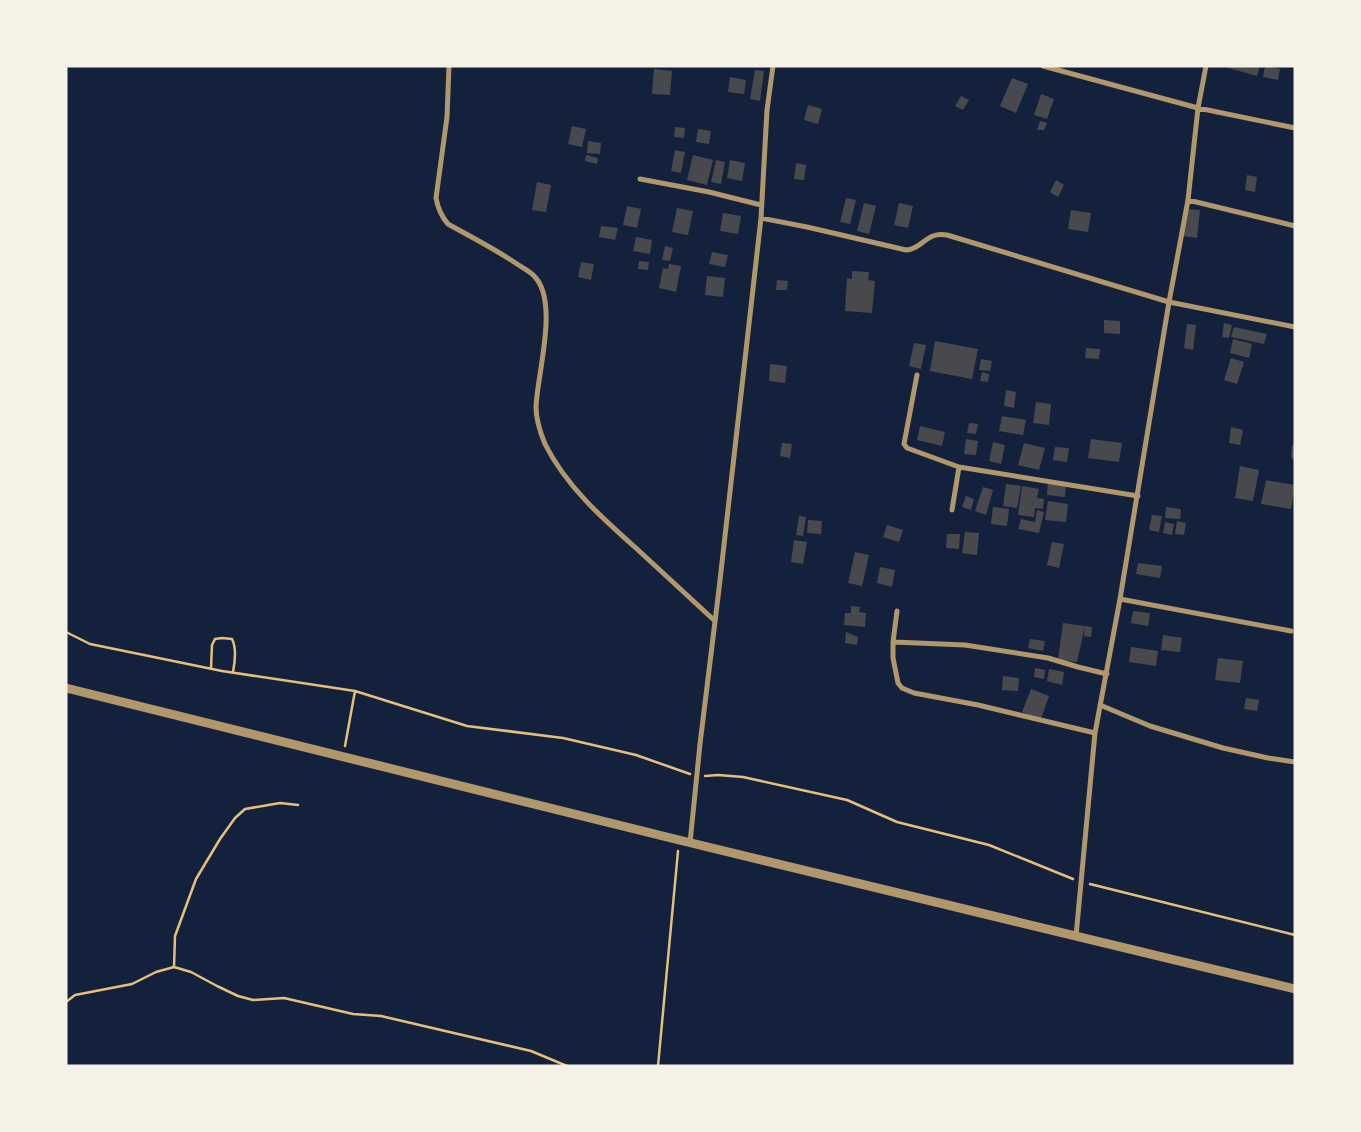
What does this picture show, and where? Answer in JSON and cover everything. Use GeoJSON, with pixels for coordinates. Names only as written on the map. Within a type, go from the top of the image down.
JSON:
{"type":"FeatureCollection","features":[{"type":"Feature","properties":{"kind":"street"},"geometry":{"type":"LineString","coordinates":[[449,66],[447,117],[436,198],[438,208],[448,224],[501,253],[535,277],[540,285],[545,303],[546,326],[536,409],[538,423],[546,445],[569,482],[592,507],[715,621]]}},
{"type":"Feature","properties":{"kind":"street"},"geometry":{"type":"LineString","coordinates":[[690,843],[761,218],[767,110],[773,67],[768,66]]}},
{"type":"Feature","properties":{"kind":"street"},"geometry":{"type":"LineString","coordinates":[[1043,66],[1198,108],[1295,128]]}},
{"type":"Feature","properties":{"kind":"street"},"geometry":{"type":"LineString","coordinates":[[1076,936],[1095,733],[1107,674],[1169,302],[1188,200],[1198,108],[1206,66]]}},
{"type":"Feature","properties":{"kind":"street"},"geometry":{"type":"LineString","coordinates":[[640,179],[709,192],[762,205]]}},
{"type":"Feature","properties":{"kind":"street"},"geometry":{"type":"LineString","coordinates":[[1188,200],[1295,226]]}},
{"type":"Feature","properties":{"kind":"street"},"geometry":{"type":"LineString","coordinates":[[761,218],[906,250],[913,249],[932,235],[948,235],[1169,302],[1295,327]]}},
{"type":"Feature","properties":{"kind":"street"},"geometry":{"type":"LineString","coordinates":[[916,375],[904,444],[907,448],[960,467],[1138,496]]}},
{"type":"Feature","properties":{"kind":"street"},"geometry":{"type":"LineString","coordinates":[[952,510],[960,467]]}},
{"type":"Feature","properties":{"kind":"street"},"geometry":{"type":"LineString","coordinates":[[1120,599],[1291,631]]}},
{"type":"Feature","properties":{"kind":"street"},"geometry":{"type":"LineString","coordinates":[[896,611],[893,658],[898,683],[902,688],[1095,733]]}},
{"type":"Feature","properties":{"kind":"street"},"geometry":{"type":"LineString","coordinates":[[893,642],[965,645],[1048,658],[1107,674]]}},
{"type":"Feature","properties":{"kind":"street"},"geometry":{"type":"LineString","coordinates":[[66,688],[690,843],[1295,989]]}},
{"type":"Feature","properties":{"kind":"street"},"geometry":{"type":"LineString","coordinates":[[1100,705],[1150,726],[1223,748],[1295,762]]}},
{"type":"Feature","properties":{"kind":"path"},"geometry":{"type":"LineString","coordinates":[[66,632],[90,644],[233,672],[356,691],[467,726],[563,738],[636,756],[697,777],[718,775],[743,777],[848,800],[898,822],[989,845],[1081,882],[1295,935]]}},
{"type":"Feature","properties":{"kind":"path"},"geometry":{"type":"LineString","coordinates":[[211,668],[212,645],[215,639],[232,639],[235,645],[233,672]]}},
{"type":"Feature","properties":{"kind":"path"},"geometry":{"type":"LineString","coordinates":[[343,757],[356,691]]}},
{"type":"Feature","properties":{"kind":"path"},"geometry":{"type":"LineString","coordinates":[[174,967],[175,936],[196,879],[235,818],[244,809],[280,803],[298,804]]}},
{"type":"Feature","properties":{"kind":"path"},"geometry":{"type":"LineString","coordinates":[[658,1066],[679,840]]}},
{"type":"Feature","properties":{"kind":"path"},"geometry":{"type":"LineString","coordinates":[[66,1002],[75,995],[132,984],[156,972],[174,967],[191,972],[238,996],[253,1000],[284,998],[353,1014],[381,1016],[531,1052],[566,1066]]}},
{"type":"Feature","properties":{"kind":"building"},"geometry":{"type":"Polygon","coordinates":[[[1221,66],[1260,66],[1257,76],[1221,66]]]}},
{"type":"Feature","properties":{"kind":"building"},"geometry":{"type":"Polygon","coordinates":[[[1265,66],[1280,69],[1278,80],[1263,77],[1265,66]]]}},
{"type":"Feature","properties":{"kind":"building"},"geometry":{"type":"Polygon","coordinates":[[[654,69],[672,71],[670,95],[652,94],[654,69]]]}},
{"type":"Feature","properties":{"kind":"building"},"geometry":{"type":"Polygon","coordinates":[[[755,70],[764,71],[760,101],[750,99],[755,70]]]}},
{"type":"Feature","properties":{"kind":"building"},"geometry":{"type":"Polygon","coordinates":[[[730,77],[746,80],[744,94],[728,92],[730,77]]]}},
{"type":"Feature","properties":{"kind":"building"},"geometry":{"type":"Polygon","coordinates":[[[1012,78],[1028,84],[1016,113],[1000,106],[1012,78]]]}},
{"type":"Feature","properties":{"kind":"building"},"geometry":{"type":"Polygon","coordinates":[[[1041,94],[1054,99],[1047,119],[1034,115],[1041,94]]]}},
{"type":"Feature","properties":{"kind":"building"},"geometry":{"type":"Polygon","coordinates":[[[961,96],[969,100],[963,110],[955,106],[961,96]]]}},
{"type":"Feature","properties":{"kind":"building"},"geometry":{"type":"Polygon","coordinates":[[[808,105],[822,109],[818,124],[804,120],[808,105]]]}},
{"type":"Feature","properties":{"kind":"building"},"geometry":{"type":"Polygon","coordinates":[[[1040,121],[1047,123],[1044,130],[1037,130],[1040,121]]]}},
{"type":"Feature","properties":{"kind":"building"},"geometry":{"type":"Polygon","coordinates":[[[572,126],[586,129],[582,147],[568,144],[572,126]]]}},
{"type":"Feature","properties":{"kind":"building"},"geometry":{"type":"Polygon","coordinates":[[[675,127],[685,128],[684,138],[674,137],[675,127]]]}},
{"type":"Feature","properties":{"kind":"building"},"geometry":{"type":"Polygon","coordinates":[[[698,129],[711,131],[709,144],[696,142],[698,129]]]}},
{"type":"Feature","properties":{"kind":"building"},"geometry":{"type":"Polygon","coordinates":[[[588,141],[601,143],[600,154],[587,153],[588,141]]]}},
{"type":"Feature","properties":{"kind":"building"},"geometry":{"type":"Polygon","coordinates":[[[675,150],[685,152],[681,173],[671,171],[675,150]]]}},
{"type":"Feature","properties":{"kind":"building"},"geometry":{"type":"Polygon","coordinates":[[[586,155],[598,158],[597,164],[585,161],[586,155]]]}},
{"type":"Feature","properties":{"kind":"building"},"geometry":{"type":"Polygon","coordinates":[[[693,155],[713,160],[707,185],[687,180],[693,155]]]}},
{"type":"Feature","properties":{"kind":"building"},"geometry":{"type":"Polygon","coordinates":[[[716,160],[725,162],[721,184],[711,182],[716,160]]]}},
{"type":"Feature","properties":{"kind":"building"},"geometry":{"type":"Polygon","coordinates":[[[730,160],[745,163],[742,181],[727,178],[730,160]]]}},
{"type":"Feature","properties":{"kind":"building"},"geometry":{"type":"Polygon","coordinates":[[[796,163],[806,165],[804,180],[794,179],[796,163]]]}},
{"type":"Feature","properties":{"kind":"building"},"geometry":{"type":"Polygon","coordinates":[[[1247,175],[1257,177],[1255,192],[1245,190],[1247,175]]]}},
{"type":"Feature","properties":{"kind":"building"},"geometry":{"type":"Polygon","coordinates":[[[1056,180],[1064,185],[1058,197],[1050,192],[1056,180]]]}},
{"type":"Feature","properties":{"kind":"building"},"geometry":{"type":"Polygon","coordinates":[[[537,182],[551,185],[546,212],[532,210],[537,182]]]}},
{"type":"Feature","properties":{"kind":"building"},"geometry":{"type":"Polygon","coordinates":[[[846,198],[856,200],[850,224],[840,222],[846,198]]]}},
{"type":"Feature","properties":{"kind":"building"},"geometry":{"type":"Polygon","coordinates":[[[864,203],[876,206],[869,234],[857,231],[864,203]]]}},
{"type":"Feature","properties":{"kind":"building"},"geometry":{"type":"Polygon","coordinates":[[[899,203],[913,206],[908,228],[894,225],[899,203]]]}},
{"type":"Feature","properties":{"kind":"building"},"geometry":{"type":"Polygon","coordinates":[[[627,206],[641,209],[637,228],[623,225],[627,206]]]}},
{"type":"Feature","properties":{"kind":"building"},"geometry":{"type":"Polygon","coordinates":[[[677,208],[693,211],[688,235],[672,232],[677,208]]]}},
{"type":"Feature","properties":{"kind":"building"},"geometry":{"type":"Polygon","coordinates":[[[1186,209],[1200,210],[1197,238],[1183,236],[1186,209]]]}},
{"type":"Feature","properties":{"kind":"building"},"geometry":{"type":"Polygon","coordinates":[[[1071,210],[1091,213],[1088,232],[1068,229],[1071,210]]]}},
{"type":"Feature","properties":{"kind":"building"},"geometry":{"type":"Polygon","coordinates":[[[723,213],[741,216],[738,234],[720,231],[723,213]]]}},
{"type":"Feature","properties":{"kind":"building"},"geometry":{"type":"Polygon","coordinates":[[[601,226],[618,228],[615,240],[599,237],[601,226]]]}},
{"type":"Feature","properties":{"kind":"building"},"geometry":{"type":"Polygon","coordinates":[[[636,237],[652,240],[650,254],[633,251],[636,237]]]}},
{"type":"Feature","properties":{"kind":"building"},"geometry":{"type":"Polygon","coordinates":[[[665,246],[673,248],[670,261],[662,260],[665,246]]]}},
{"type":"Feature","properties":{"kind":"building"},"geometry":{"type":"Polygon","coordinates":[[[712,252],[728,255],[725,267],[709,264],[712,252]]]}},
{"type":"Feature","properties":{"kind":"building"},"geometry":{"type":"Polygon","coordinates":[[[639,261],[649,262],[648,270],[638,269],[639,261]]]}},
{"type":"Feature","properties":{"kind":"building"},"geometry":{"type":"Polygon","coordinates":[[[581,262],[594,264],[591,280],[578,277],[581,262]]]}},
{"type":"Feature","properties":{"kind":"building"},"geometry":{"type":"Polygon","coordinates":[[[669,264],[681,266],[676,292],[659,288],[663,268],[668,269],[669,264]]]}},
{"type":"Feature","properties":{"kind":"building"},"geometry":{"type":"Polygon","coordinates":[[[852,271],[869,272],[868,280],[875,281],[872,313],[845,311],[847,278],[852,279],[852,271]]]}},
{"type":"Feature","properties":{"kind":"building"},"geometry":{"type":"Polygon","coordinates":[[[707,276],[725,278],[723,297],[705,295],[707,276]]]}},
{"type":"Feature","properties":{"kind":"building"},"geometry":{"type":"Polygon","coordinates":[[[777,280],[788,281],[787,290],[776,290],[777,280]]]}},
{"type":"Feature","properties":{"kind":"building"},"geometry":{"type":"Polygon","coordinates":[[[1104,320],[1120,321],[1120,334],[1104,333],[1104,320]]]}},
{"type":"Feature","properties":{"kind":"building"},"geometry":{"type":"Polygon","coordinates":[[[1224,323],[1232,325],[1229,338],[1222,337],[1224,323]]]}},
{"type":"Feature","properties":{"kind":"building"},"geometry":{"type":"Polygon","coordinates":[[[1187,324],[1196,325],[1193,350],[1184,348],[1187,324]]]}},
{"type":"Feature","properties":{"kind":"building"},"geometry":{"type":"Polygon","coordinates":[[[1234,327],[1267,334],[1264,344],[1231,337],[1234,327]]]}},
{"type":"Feature","properties":{"kind":"building"},"geometry":{"type":"Polygon","coordinates":[[[1233,339],[1252,344],[1249,358],[1230,353],[1233,339]]]}},
{"type":"Feature","properties":{"kind":"building"},"geometry":{"type":"Polygon","coordinates":[[[935,341],[978,349],[972,379],[930,371],[935,341]]]}},
{"type":"Feature","properties":{"kind":"building"},"geometry":{"type":"Polygon","coordinates":[[[914,343],[926,345],[921,369],[909,366],[914,343]]]}},
{"type":"Feature","properties":{"kind":"building"},"geometry":{"type":"Polygon","coordinates":[[[1086,348],[1100,349],[1099,359],[1085,358],[1086,348]]]}},
{"type":"Feature","properties":{"kind":"building"},"geometry":{"type":"Polygon","coordinates":[[[1231,358],[1244,362],[1237,384],[1224,380],[1231,358]]]}},
{"type":"Feature","properties":{"kind":"building"},"geometry":{"type":"Polygon","coordinates":[[[981,359],[992,361],[990,371],[979,370],[981,359]]]}},
{"type":"Feature","properties":{"kind":"building"},"geometry":{"type":"Polygon","coordinates":[[[770,364],[787,366],[785,383],[769,381],[770,364]]]}},
{"type":"Feature","properties":{"kind":"building"},"geometry":{"type":"Polygon","coordinates":[[[982,372],[989,374],[988,382],[980,381],[982,372]]]}},
{"type":"Feature","properties":{"kind":"building"},"geometry":{"type":"Polygon","coordinates":[[[1006,390],[1016,392],[1014,408],[1004,406],[1006,390]]]}},
{"type":"Feature","properties":{"kind":"building"},"geometry":{"type":"Polygon","coordinates":[[[1036,402],[1051,404],[1049,425],[1033,423],[1036,402]]]}},
{"type":"Feature","properties":{"kind":"building"},"geometry":{"type":"Polygon","coordinates":[[[1002,416],[1026,420],[1023,435],[999,431],[1002,416]]]}},
{"type":"Feature","properties":{"kind":"building"},"geometry":{"type":"Polygon","coordinates":[[[969,423],[978,424],[976,434],[967,433],[969,423]]]}},
{"type":"Feature","properties":{"kind":"building"},"geometry":{"type":"Polygon","coordinates":[[[920,426],[945,432],[942,446],[917,440],[920,426]]]}},
{"type":"Feature","properties":{"kind":"building"},"geometry":{"type":"Polygon","coordinates":[[[1231,427],[1243,430],[1240,445],[1229,443],[1231,427]]]}},
{"type":"Feature","properties":{"kind":"building"},"geometry":{"type":"Polygon","coordinates":[[[966,439],[978,441],[976,455],[964,454],[966,439]]]}},
{"type":"Feature","properties":{"kind":"building"},"geometry":{"type":"Polygon","coordinates":[[[1091,439],[1122,443],[1119,462],[1088,458],[1091,439]]]}},
{"type":"Feature","properties":{"kind":"building"},"geometry":{"type":"Polygon","coordinates":[[[993,442],[1005,445],[1001,464],[989,461],[993,442]]]}},
{"type":"Feature","properties":{"kind":"building"},"geometry":{"type":"Polygon","coordinates":[[[782,443],[792,444],[790,458],[780,456],[782,443]]]}},
{"type":"Feature","properties":{"kind":"building"},"geometry":{"type":"Polygon","coordinates":[[[1024,443],[1045,448],[1039,470],[1018,465],[1024,443]]]}},
{"type":"Feature","properties":{"kind":"building"},"geometry":{"type":"Polygon","coordinates":[[[1292,445],[1295,445],[1295,459],[1291,458],[1292,445]]]}},
{"type":"Feature","properties":{"kind":"building"},"geometry":{"type":"Polygon","coordinates":[[[1055,447],[1069,448],[1067,462],[1053,460],[1055,447]]]}},
{"type":"Feature","properties":{"kind":"building"},"geometry":{"type":"Polygon","coordinates":[[[1240,466],[1259,470],[1253,501],[1235,498],[1240,466]]]}},
{"type":"Feature","properties":{"kind":"building"},"geometry":{"type":"Polygon","coordinates":[[[1048,480],[1066,482],[1065,497],[1047,495],[1048,480]]]}},
{"type":"Feature","properties":{"kind":"building"},"geometry":{"type":"Polygon","coordinates":[[[1266,480],[1295,485],[1291,509],[1261,504],[1266,480]]]}},
{"type":"Feature","properties":{"kind":"building"},"geometry":{"type":"Polygon","coordinates":[[[1006,484],[1021,486],[1017,508],[1003,506],[1006,484]]]}},
{"type":"Feature","properties":{"kind":"building"},"geometry":{"type":"Polygon","coordinates":[[[1022,486],[1039,489],[1037,498],[1044,499],[1043,509],[1035,508],[1034,517],[1018,515],[1022,486]]]}},
{"type":"Feature","properties":{"kind":"building"},"geometry":{"type":"Polygon","coordinates":[[[983,487],[993,490],[986,515],[975,511],[983,487]]]}},
{"type":"Feature","properties":{"kind":"building"},"geometry":{"type":"Polygon","coordinates":[[[966,496],[974,499],[971,510],[962,507],[966,496]]]}},
{"type":"Feature","properties":{"kind":"building"},"geometry":{"type":"Polygon","coordinates":[[[1048,501],[1068,504],[1066,522],[1045,520],[1048,501]]]}},
{"type":"Feature","properties":{"kind":"building"},"geometry":{"type":"Polygon","coordinates":[[[993,507],[1009,509],[1007,526],[991,524],[993,507]]]}},
{"type":"Feature","properties":{"kind":"building"},"geometry":{"type":"Polygon","coordinates":[[[1166,507],[1181,509],[1180,519],[1165,518],[1166,507]]]}},
{"type":"Feature","properties":{"kind":"building"},"geometry":{"type":"Polygon","coordinates":[[[1037,510],[1044,512],[1039,533],[1018,529],[1021,519],[1035,522],[1037,510]]]}},
{"type":"Feature","properties":{"kind":"building"},"geometry":{"type":"Polygon","coordinates":[[[1152,515],[1162,516],[1159,532],[1149,530],[1152,515]]]}},
{"type":"Feature","properties":{"kind":"building"},"geometry":{"type":"Polygon","coordinates":[[[799,516],[806,517],[803,536],[796,535],[799,516]]]}},
{"type":"Feature","properties":{"kind":"building"},"geometry":{"type":"Polygon","coordinates":[[[808,520],[822,521],[821,534],[807,533],[808,520]]]}},
{"type":"Feature","properties":{"kind":"building"},"geometry":{"type":"Polygon","coordinates":[[[1177,521],[1186,523],[1184,535],[1175,534],[1177,521]]]}},
{"type":"Feature","properties":{"kind":"building"},"geometry":{"type":"Polygon","coordinates":[[[1165,522],[1174,524],[1172,535],[1163,533],[1165,522]]]}},
{"type":"Feature","properties":{"kind":"building"},"geometry":{"type":"Polygon","coordinates":[[[887,525],[903,530],[899,542],[883,537],[887,525]]]}},
{"type":"Feature","properties":{"kind":"building"},"geometry":{"type":"Polygon","coordinates":[[[965,532],[979,533],[977,555],[962,553],[965,532]]]}},
{"type":"Feature","properties":{"kind":"building"},"geometry":{"type":"Polygon","coordinates":[[[947,534],[960,534],[959,549],[946,548],[947,534]]]}},
{"type":"Feature","properties":{"kind":"building"},"geometry":{"type":"Polygon","coordinates":[[[794,540],[807,542],[803,564],[791,562],[794,540]]]}},
{"type":"Feature","properties":{"kind":"building"},"geometry":{"type":"Polygon","coordinates":[[[1052,542],[1064,544],[1059,568],[1047,565],[1052,542]]]}},
{"type":"Feature","properties":{"kind":"building"},"geometry":{"type":"Polygon","coordinates":[[[855,552],[869,555],[862,586],[848,583],[855,552]]]}},
{"type":"Feature","properties":{"kind":"building"},"geometry":{"type":"Polygon","coordinates":[[[1138,563],[1162,566],[1160,578],[1136,574],[1138,563]]]}},
{"type":"Feature","properties":{"kind":"building"},"geometry":{"type":"Polygon","coordinates":[[[880,567],[895,570],[892,587],[877,583],[880,567]]]}},
{"type":"Feature","properties":{"kind":"building"},"geometry":{"type":"Polygon","coordinates":[[[851,606],[860,607],[859,612],[866,613],[865,627],[844,625],[845,613],[851,613],[851,606]]]}},
{"type":"Feature","properties":{"kind":"building"},"geometry":{"type":"Polygon","coordinates":[[[1133,611],[1150,613],[1148,626],[1131,623],[1133,611]]]}},
{"type":"Feature","properties":{"kind":"building"},"geometry":{"type":"Polygon","coordinates":[[[1063,623],[1085,626],[1077,662],[1058,660],[1063,623]]]}},
{"type":"Feature","properties":{"kind":"building"},"geometry":{"type":"Polygon","coordinates":[[[1085,626],[1092,627],[1091,637],[1084,636],[1085,626]]]}},
{"type":"Feature","properties":{"kind":"building"},"geometry":{"type":"Polygon","coordinates":[[[846,632],[858,637],[857,645],[845,643],[846,632]]]}},
{"type":"Feature","properties":{"kind":"building"},"geometry":{"type":"Polygon","coordinates":[[[1163,635],[1182,638],[1180,652],[1161,650],[1163,635]]]}},
{"type":"Feature","properties":{"kind":"building"},"geometry":{"type":"Polygon","coordinates":[[[1030,639],[1045,641],[1043,651],[1028,648],[1030,639]]]}},
{"type":"Feature","properties":{"kind":"building"},"geometry":{"type":"Polygon","coordinates":[[[1131,647],[1158,651],[1156,666],[1129,662],[1131,647]]]}},
{"type":"Feature","properties":{"kind":"building"},"geometry":{"type":"Polygon","coordinates":[[[1218,658],[1243,661],[1240,683],[1215,680],[1218,658]]]}},
{"type":"Feature","properties":{"kind":"building"},"geometry":{"type":"Polygon","coordinates":[[[1035,668],[1045,670],[1044,679],[1034,677],[1035,668]]]}},
{"type":"Feature","properties":{"kind":"building"},"geometry":{"type":"Polygon","coordinates":[[[1049,669],[1064,672],[1062,685],[1047,681],[1049,669]]]}},
{"type":"Feature","properties":{"kind":"building"},"geometry":{"type":"Polygon","coordinates":[[[1003,676],[1019,678],[1018,691],[1002,690],[1003,676]]]}},
{"type":"Feature","properties":{"kind":"building"},"geometry":{"type":"Polygon","coordinates":[[[1031,689],[1049,696],[1041,719],[1022,712],[1031,689]]]}},
{"type":"Feature","properties":{"kind":"building"},"geometry":{"type":"Polygon","coordinates":[[[1246,698],[1259,700],[1257,711],[1244,709],[1246,698]]]}}]}
